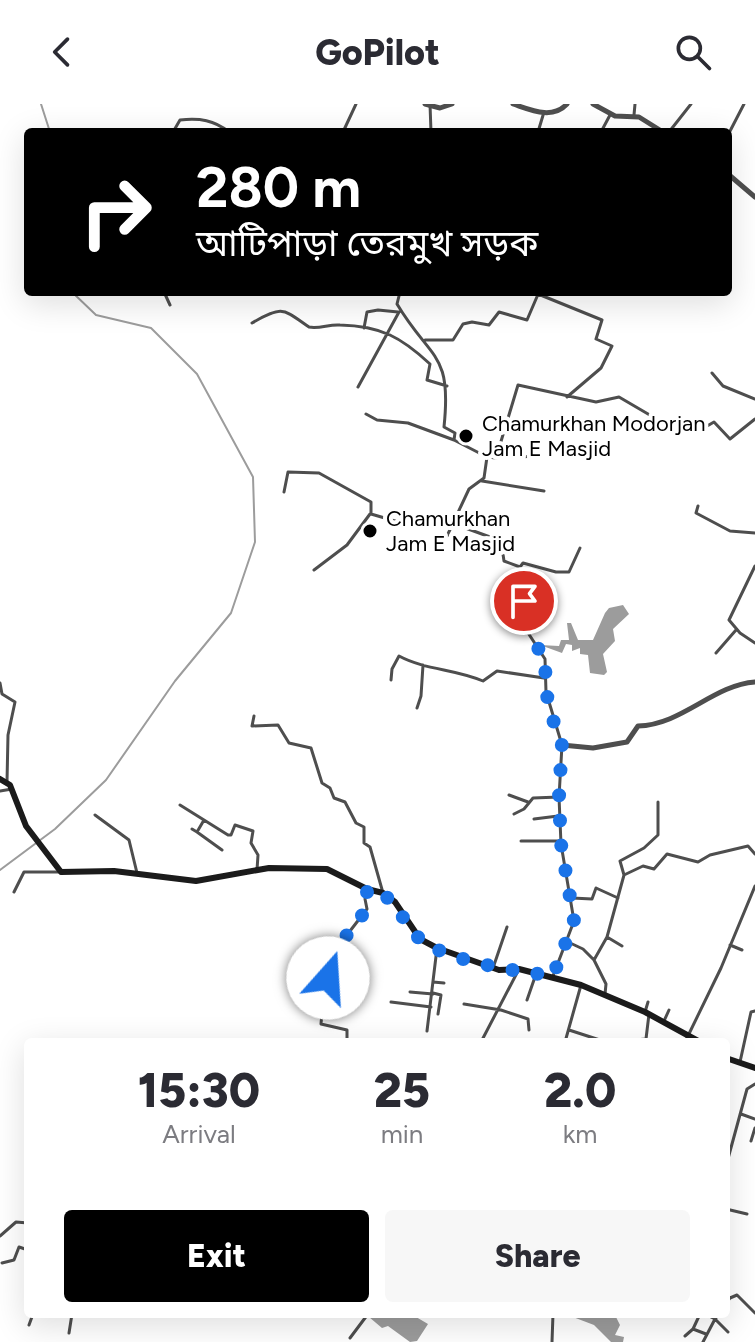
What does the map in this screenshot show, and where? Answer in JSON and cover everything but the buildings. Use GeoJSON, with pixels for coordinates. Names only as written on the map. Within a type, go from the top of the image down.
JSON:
{"type":"FeatureCollection","features":[{"type":"Feature","properties":{"kind":"main road"},"geometry":{"type":"LineString","coordinates":[[2,780],[12,789],[28,829],[61,872],[137,873],[196,881],[257,870],[318,868],[383,893],[395,902],[420,939],[437,948],[493,968],[519,969],[581,985],[664,1021],[687,1038]]}},
{"type":"Feature","properties":{"kind":"main road"},"geometry":{"type":"LineString","coordinates":[[730,1059],[755,1068]]}},
{"type":"Feature","properties":{"kind":"street"},"geometry":{"type":"LineString","coordinates":[[345,128],[356,104]]}},
{"type":"Feature","properties":{"kind":"street"},"geometry":{"type":"LineString","coordinates":[[431,128],[428,105],[443,108],[452,104]]}},
{"type":"Feature","properties":{"kind":"street"},"geometry":{"type":"LineString","coordinates":[[513,104],[556,113],[567,104]]}},
{"type":"Feature","properties":{"kind":"street"},"geometry":{"type":"LineString","coordinates":[[593,104],[610,115],[634,115],[656,128]]}},
{"type":"Feature","properties":{"kind":"street"},"geometry":{"type":"LineString","coordinates":[[634,115],[635,104]]}},
{"type":"Feature","properties":{"kind":"street"},"geometry":{"type":"LineString","coordinates":[[672,128],[691,104]]}},
{"type":"Feature","properties":{"kind":"street"},"geometry":{"type":"LineString","coordinates":[[732,128],[744,104]]}},
{"type":"Feature","properties":{"kind":"street"},"geometry":{"type":"LineString","coordinates":[[539,128],[544,112]]}},
{"type":"Feature","properties":{"kind":"street"},"geometry":{"type":"LineString","coordinates":[[603,128],[610,115]]}},
{"type":"Feature","properties":{"kind":"street"},"geometry":{"type":"LineString","coordinates":[[175,128],[180,120],[190,119],[214,122],[223,128]]}},
{"type":"Feature","properties":{"kind":"street"},"geometry":{"type":"LineString","coordinates":[[732,177],[755,197]]}},
{"type":"Feature","properties":{"kind":"street"},"geometry":{"type":"LineString","coordinates":[[166,296],[170,305]]}},
{"type":"Feature","properties":{"kind":"street"},"geometry":{"type":"LineString","coordinates":[[399,296],[397,304],[401,312],[441,363],[447,386],[443,426],[455,433],[454,440]]}},
{"type":"Feature","properties":{"kind":"street"},"geometry":{"type":"LineString","coordinates":[[424,341],[453,340],[463,324],[489,325],[499,312],[526,321],[537,296]]}},
{"type":"Feature","properties":{"kind":"street"},"geometry":{"type":"LineString","coordinates":[[545,296],[602,320],[596,339],[612,346],[601,368],[567,397]]}},
{"type":"Feature","properties":{"kind":"street"},"geometry":{"type":"LineString","coordinates":[[252,323],[273,312],[280,312],[293,313],[309,327],[338,325],[387,332],[405,341],[430,364],[427,380],[447,386]]}},
{"type":"Feature","properties":{"kind":"street"},"geometry":{"type":"LineString","coordinates":[[364,329],[367,312],[401,312]]}},
{"type":"Feature","properties":{"kind":"street"},"geometry":{"type":"LineString","coordinates":[[358,387],[401,312]]}},
{"type":"Feature","properties":{"kind":"street"},"geometry":{"type":"LineString","coordinates":[[712,373],[723,386],[755,399]]}},
{"type":"Feature","properties":{"kind":"street"},"geometry":{"type":"LineString","coordinates":[[496,458],[516,386],[596,402],[619,397],[660,421],[702,429],[715,423],[730,439],[755,419]]}},
{"type":"Feature","properties":{"kind":"street"},"geometry":{"type":"LineString","coordinates":[[366,414],[377,420],[408,423],[454,440],[487,457],[538,456]]}},
{"type":"Feature","properties":{"kind":"street"},"geometry":{"type":"LineString","coordinates":[[482,481],[487,457]]}},
{"type":"Feature","properties":{"kind":"street"},"geometry":{"type":"LineString","coordinates":[[284,492],[288,472],[319,473],[371,502],[371,514],[347,545],[314,570]]}},
{"type":"Feature","properties":{"kind":"street"},"geometry":{"type":"LineString","coordinates":[[447,536],[472,484],[482,481],[544,491]]}},
{"type":"Feature","properties":{"kind":"street"},"geometry":{"type":"LineString","coordinates":[[698,506],[696,513],[726,529],[755,533]]}},
{"type":"Feature","properties":{"kind":"street"},"geometry":{"type":"LineString","coordinates":[[371,514],[387,520],[438,518],[501,541],[504,561],[520,567]]}},
{"type":"Feature","properties":{"kind":"street"},"geometry":{"type":"LineString","coordinates":[[553,976],[574,921],[564,873],[559,816],[562,745],[544,678],[544,656],[537,651],[521,622],[524,601],[514,597],[523,563],[556,572],[569,572],[580,548]]}},
{"type":"Feature","properties":{"kind":"street"},"geometry":{"type":"LineString","coordinates":[[755,566],[729,620],[736,630],[755,643]]}},
{"type":"Feature","properties":{"kind":"street"},"geometry":{"type":"LineString","coordinates":[[716,653],[736,630]]}},
{"type":"Feature","properties":{"kind":"street"},"geometry":{"type":"LineString","coordinates":[[391,680],[397,656],[423,665],[462,671],[483,681],[497,671],[544,678]]}},
{"type":"Feature","properties":{"kind":"street"},"geometry":{"type":"LineString","coordinates":[[417,708],[423,665]]}},
{"type":"Feature","properties":{"kind":"street"},"geometry":{"type":"LineString","coordinates":[[562,745],[593,748],[627,742],[638,726],[651,726],[671,719],[727,689],[755,682]]}},
{"type":"Feature","properties":{"kind":"street"},"geometry":{"type":"LineString","coordinates":[[0,683],[2,694],[15,702],[2,780]]}},
{"type":"Feature","properties":{"kind":"street"},"geometry":{"type":"LineString","coordinates":[[254,716],[251,725],[278,725],[289,743],[311,748],[322,783],[330,788],[334,798],[345,802],[356,823],[364,827],[364,843],[370,847],[383,893]]}},
{"type":"Feature","properties":{"kind":"street"},"geometry":{"type":"LineString","coordinates":[[0,791],[12,789]]}},
{"type":"Feature","properties":{"kind":"street"},"geometry":{"type":"LineString","coordinates":[[509,795],[528,802]]}},
{"type":"Feature","properties":{"kind":"street"},"geometry":{"type":"LineString","coordinates":[[514,814],[539,797],[559,797]]}},
{"type":"Feature","properties":{"kind":"street"},"geometry":{"type":"LineString","coordinates":[[594,960],[607,937],[618,898],[624,875],[620,861],[644,848],[660,831],[658,802]]}},
{"type":"Feature","properties":{"kind":"street"},"geometry":{"type":"LineString","coordinates":[[180,805],[230,836],[235,825],[253,831],[251,843],[258,855],[257,870]]}},
{"type":"Feature","properties":{"kind":"street"},"geometry":{"type":"LineString","coordinates":[[95,815],[129,840],[137,873]]}},
{"type":"Feature","properties":{"kind":"street"},"geometry":{"type":"LineString","coordinates":[[534,819],[559,816]]}},
{"type":"Feature","properties":{"kind":"street"},"geometry":{"type":"LineString","coordinates":[[204,820],[194,831],[222,850]]}},
{"type":"Feature","properties":{"kind":"street"},"geometry":{"type":"LineString","coordinates":[[521,841],[561,841]]}},
{"type":"Feature","properties":{"kind":"street"},"geometry":{"type":"LineString","coordinates":[[624,875],[643,866],[654,869],[667,854],[700,862],[710,855],[748,846],[755,854]]}},
{"type":"Feature","properties":{"kind":"street"},"geometry":{"type":"LineString","coordinates":[[14,892],[24,872],[61,872]]}},
{"type":"Feature","properties":{"kind":"street"},"geometry":{"type":"LineString","coordinates":[[687,1038],[755,886]]}},
{"type":"Feature","properties":{"kind":"street"},"geometry":{"type":"LineString","coordinates":[[571,898],[592,899],[596,888],[618,898]]}},
{"type":"Feature","properties":{"kind":"street"},"geometry":{"type":"LineString","coordinates":[[347,1038],[347,1030],[321,1024],[323,1001],[332,984],[328,978],[337,960],[333,953],[367,909],[367,889]]}},
{"type":"Feature","properties":{"kind":"street"},"geometry":{"type":"LineString","coordinates":[[493,968],[507,927]]}},
{"type":"Feature","properties":{"kind":"street"},"geometry":{"type":"LineString","coordinates":[[607,937],[622,946]]}},
{"type":"Feature","properties":{"kind":"street"},"geometry":{"type":"LineString","coordinates":[[568,942],[583,949],[594,960],[606,984],[605,994]]}},
{"type":"Feature","properties":{"kind":"street"},"geometry":{"type":"LineString","coordinates":[[730,945],[742,950]]}},
{"type":"Feature","properties":{"kind":"street"},"geometry":{"type":"LineString","coordinates":[[427,1031],[437,948]]}},
{"type":"Feature","properties":{"kind":"street"},"geometry":{"type":"LineString","coordinates":[[484,1038],[501,1010],[519,969]]}},
{"type":"Feature","properties":{"kind":"street"},"geometry":{"type":"LineString","coordinates":[[527,1000],[536,974]]}},
{"type":"Feature","properties":{"kind":"street"},"geometry":{"type":"LineString","coordinates":[[433,982],[444,983]]}},
{"type":"Feature","properties":{"kind":"street"},"geometry":{"type":"LineString","coordinates":[[566,1038],[581,985]]}},
{"type":"Feature","properties":{"kind":"street"},"geometry":{"type":"LineString","coordinates":[[410,992],[441,995],[438,1014]]}},
{"type":"Feature","properties":{"kind":"street"},"geometry":{"type":"LineString","coordinates":[[391,1002],[431,1007]]}},
{"type":"Feature","properties":{"kind":"street"},"geometry":{"type":"LineString","coordinates":[[646,1038],[648,1002]]}},
{"type":"Feature","properties":{"kind":"street"},"geometry":{"type":"LineString","coordinates":[[464,1004],[501,1010],[528,1019],[529,1030]]}},
{"type":"Feature","properties":{"kind":"street"},"geometry":{"type":"LineString","coordinates":[[664,1021],[669,1010]]}},
{"type":"Feature","properties":{"kind":"street"},"geometry":{"type":"LineString","coordinates":[[740,1063],[751,1012],[755,1011]]}},
{"type":"Feature","properties":{"kind":"street"},"geometry":{"type":"LineString","coordinates":[[569,1030],[594,1038]]}},
{"type":"Feature","properties":{"kind":"street"},"geometry":{"type":"LineString","coordinates":[[730,1144],[747,1089],[755,1084]]}},
{"type":"Feature","properties":{"kind":"street"},"geometry":{"type":"LineString","coordinates":[[741,1114],[755,1119]]}},
{"type":"Feature","properties":{"kind":"street"},"geometry":{"type":"LineString","coordinates":[[751,1141],[755,1128]]}},
{"type":"Feature","properties":{"kind":"street"},"geometry":{"type":"LineString","coordinates":[[730,1211],[747,1214]]}},
{"type":"Feature","properties":{"kind":"street"},"geometry":{"type":"LineString","coordinates":[[0,1236],[16,1222],[24,1223]]}},
{"type":"Feature","properties":{"kind":"street"},"geometry":{"type":"LineString","coordinates":[[2,1263],[14,1260],[19,1247],[24,1249]]}},
{"type":"Feature","properties":{"kind":"street"},"geometry":{"type":"LineString","coordinates":[[730,1296],[737,1295],[755,1313]]}},
{"type":"Feature","properties":{"kind":"street"},"geometry":{"type":"LineString","coordinates":[[29,1325],[32,1318]]}},
{"type":"Feature","properties":{"kind":"street"},"geometry":{"type":"LineString","coordinates":[[69,1333],[71,1318]]}},
{"type":"Feature","properties":{"kind":"street"},"geometry":{"type":"LineString","coordinates":[[350,1338],[365,1318]]}},
{"type":"Feature","properties":{"kind":"street"},"geometry":{"type":"LineString","coordinates":[[552,1342],[553,1318]]}},
{"type":"Feature","properties":{"kind":"street"},"geometry":{"type":"LineString","coordinates":[[685,1336],[700,1318]]}},
{"type":"Feature","properties":{"kind":"street"},"geometry":{"type":"LineString","coordinates":[[703,1342],[715,1319],[728,1332]]}},
{"type":"Feature","properties":{"kind":"street"},"geometry":{"type":"LineString","coordinates":[[693,1329],[706,1334]]}},
{"type":"Feature","properties":{"kind":"shaded area"},"geometry":{"type":"Polygon","coordinates":[[[623,605],[629,614],[613,629],[615,641],[603,654],[607,672],[604,675],[590,673],[588,655],[580,654],[580,648],[572,651],[572,645],[566,644],[562,653],[540,645],[559,646],[561,640],[569,640],[567,623],[571,623],[578,640],[593,640],[609,608],[623,605]]]}},
{"type":"Feature","properties":{"kind":"shaded area"},"geometry":{"type":"Polygon","coordinates":[[[370,1318],[418,1318],[428,1324],[417,1341],[410,1342],[388,1326],[382,1328],[370,1318]]]}},
{"type":"Feature","properties":{"kind":"shaded area"},"geometry":{"type":"Polygon","coordinates":[[[576,1318],[616,1318],[620,1325],[615,1335],[624,1337],[623,1342],[611,1342],[594,1325],[576,1318]]]}},
{"type":"Feature","properties":{"kind":"waterway"},"geometry":{"type":"LineString","coordinates":[[41,104],[49,128]]}},
{"type":"Feature","properties":{"kind":"waterway"},"geometry":{"type":"LineString","coordinates":[[0,870],[55,829],[106,780],[175,681],[231,613],[255,542],[253,477],[197,374],[151,328],[96,315],[76,296]]}},
{"type":"Feature","properties":{"kind":"place","name":"Chamurkhan Modorjan Jam E Masjid"},"geometry":{"type":"Point","coordinates":[466,436]}},
{"type":"Feature","properties":{"kind":"place","name":"Chamurkhan Jam E Masjid"},"geometry":{"type":"Point","coordinates":[370,531]}},
{"type":"Feature","properties":{"kind":"route"},"geometry":{"type":"LineString","coordinates":[[328,978],[337,960],[333,953],[367,909],[367,889],[383,893],[395,902],[420,939],[437,948],[499,970],[519,969],[553,976],[574,921],[561,844],[559,797],[562,742],[546,692],[545,659],[521,622],[524,601]]}}]}
